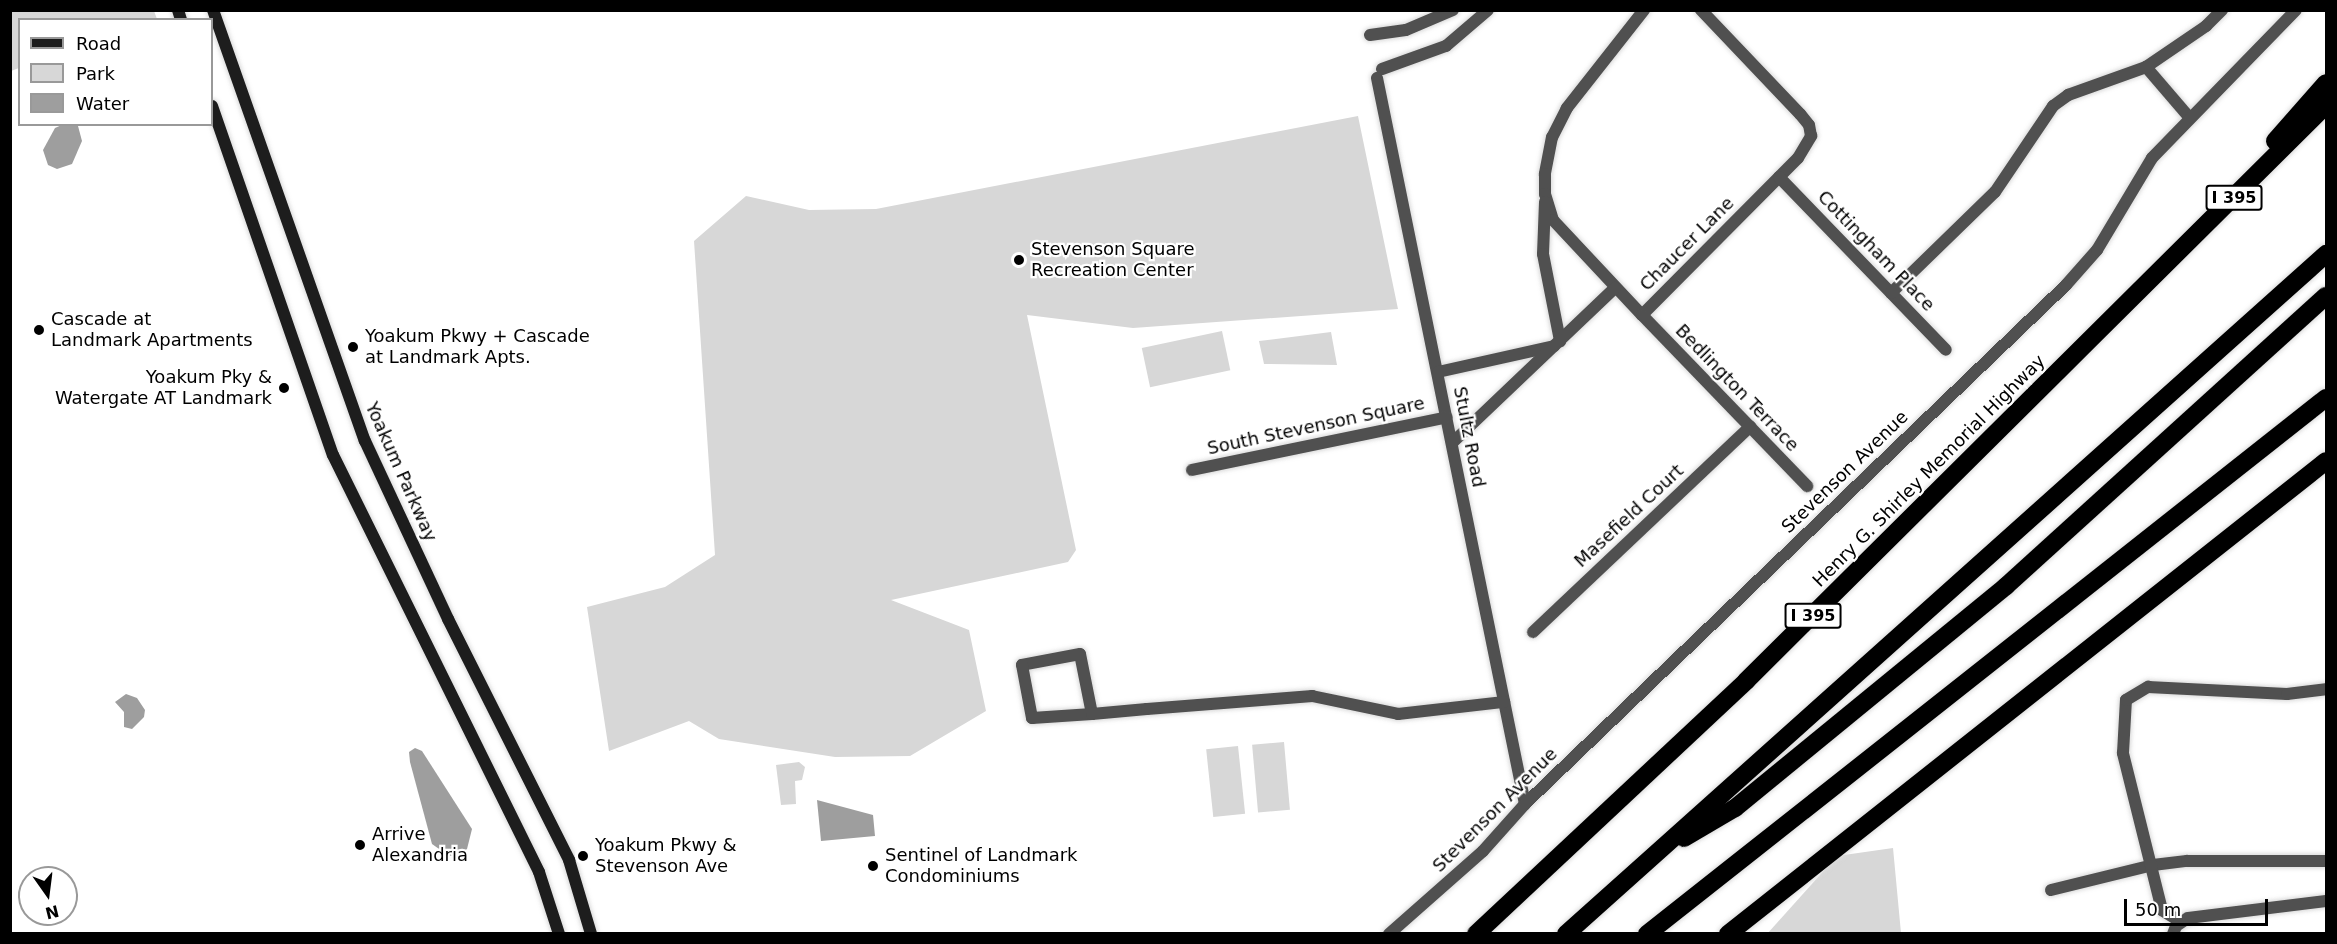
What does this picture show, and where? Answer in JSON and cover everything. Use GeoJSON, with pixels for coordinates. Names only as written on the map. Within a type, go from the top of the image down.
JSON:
{"type":"FeatureCollection","features":[{"type":"Feature","properties":{"kind":"highway"},"geometry":{"type":"LineString","coordinates":[[2142,290],[2326,83]]}},
{"type":"Feature","properties":{"kind":"highway","name":"Henry G. Shirley Memorial Highway"},"geometry":{"type":"LineString","coordinates":[[1476,933],[1746,681],[2326,105]]}},
{"type":"Feature","properties":{"kind":"highway"},"geometry":{"type":"LineString","coordinates":[[1566,933],[2326,254]]}},
{"type":"Feature","properties":{"kind":"highway"},"geometry":{"type":"LineString","coordinates":[[1651,857],[1735,808],[1908,669],[2006,586],[2326,296]]}},
{"type":"Feature","properties":{"kind":"highway"},"geometry":{"type":"LineString","coordinates":[[1647,933],[2326,398]]}},
{"type":"Feature","properties":{"kind":"highway"},"geometry":{"type":"LineString","coordinates":[[1728,933],[2326,461]]}},
{"type":"Feature","properties":{"kind":"street","name":"Yoakum Parkway"},"geometry":{"type":"LineString","coordinates":[[213,10],[365,441],[448,619],[569,860],[591,933]]}},
{"type":"Feature","properties":{"kind":"street"},"geometry":{"type":"LineString","coordinates":[[1370,35],[1406,30],[1453,10]]}},
{"type":"Feature","properties":{"kind":"street","name":"Stultz Road"},"geometry":{"type":"LineString","coordinates":[[1488,10],[1446,46],[1380,74],[1525,804]]}},
{"type":"Feature","properties":{"kind":"street"},"geometry":{"type":"LineString","coordinates":[[1438,372],[1557,343],[1543,254],[1548,152],[1559,122],[1644,10]]}},
{"type":"Feature","properties":{"kind":"street","name":"Chaucer Lane"},"geometry":{"type":"LineString","coordinates":[[1452,443],[1615,288],[1642,315],[1805,150],[1811,136],[1809,125],[1701,10]]}},
{"type":"Feature","properties":{"kind":"street"},"geometry":{"type":"LineString","coordinates":[[1891,293],[1995,192],[2053,106],[2068,96],[2146,67],[2206,26],[2222,10]]}},
{"type":"Feature","properties":{"kind":"street","name":"Stevenson Avenue"},"geometry":{"type":"LineString","coordinates":[[1389,933],[1483,851],[1525,804],[2066,285],[2097,250],[2152,158],[2189,117],[2296,10]]}},
{"type":"Feature","properties":{"kind":"street"},"geometry":{"type":"LineString","coordinates":[[2146,67],[2189,117]]}},
{"type":"Feature","properties":{"kind":"street"},"geometry":{"type":"LineString","coordinates":[[213,109],[333,455],[539,872],[559,933]]}},
{"type":"Feature","properties":{"kind":"street","name":"Cottingham Place"},"geometry":{"type":"LineString","coordinates":[[1779,177],[1946,350]]}},
{"type":"Feature","properties":{"kind":"street"},"geometry":{"type":"LineString","coordinates":[[1545,194],[1553,220],[1615,288]]}},
{"type":"Feature","properties":{"kind":"street","name":"Bedlington Terrace"},"geometry":{"type":"LineString","coordinates":[[1642,315],[1807,486]]}},
{"type":"Feature","properties":{"kind":"street","name":"South Stevenson Square"},"geometry":{"type":"LineString","coordinates":[[1191,470],[1447,417]]}},
{"type":"Feature","properties":{"kind":"street","name":"Masefield Court"},"geometry":{"type":"LineString","coordinates":[[1533,632],[1750,427]]}},
{"type":"Feature","properties":{"kind":"street"},"geometry":{"type":"LineString","coordinates":[[1092,714],[1080,654],[1022,665],[1032,718],[1092,714],[1312,696],[1398,714],[1504,702]]}},
{"type":"Feature","properties":{"kind":"street"},"geometry":{"type":"LineString","coordinates":[[2181,922],[2162,910],[2153,865],[2123,753],[2126,700],[2148,687],[2287,694],[2326,689]]}},
{"type":"Feature","properties":{"kind":"street"},"geometry":{"type":"LineString","coordinates":[[2050,890],[2153,865],[2326,861]]}},
{"type":"Feature","properties":{"kind":"street"},"geometry":{"type":"LineString","coordinates":[[2173,933],[2181,922],[2220,913],[2326,901]]}},
{"type":"Feature","properties":{"kind":"green space"},"geometry":{"type":"Polygon","coordinates":[[[10,11],[154,11],[157,18],[18,18],[18,68],[11,71],[10,11]]]}},
{"type":"Feature","properties":{"kind":"green space"},"geometry":{"type":"Polygon","coordinates":[[[1358,116],[1398,309],[1133,328],[1027,315],[1076,550],[1068,562],[891,600],[969,630],[986,711],[910,756],[835,757],[719,739],[689,721],[609,751],[587,607],[665,587],[715,555],[694,241],[746,196],[809,210],[876,209],[1358,116]]]}},
{"type":"Feature","properties":{"kind":"green space"},"geometry":{"type":"Polygon","coordinates":[[[1222,331],[1230,370],[1150,387],[1142,348],[1222,331]]]}},
{"type":"Feature","properties":{"kind":"green space"},"geometry":{"type":"Polygon","coordinates":[[[1331,332],[1337,365],[1264,364],[1259,341],[1331,332]]]}},
{"type":"Feature","properties":{"kind":"green space"},"geometry":{"type":"Polygon","coordinates":[[[1284,742],[1290,810],[1258,813],[1252,745],[1284,742]]]}},
{"type":"Feature","properties":{"kind":"green space"},"geometry":{"type":"Polygon","coordinates":[[[1238,746],[1245,814],[1213,817],[1206,749],[1238,746]]]}},
{"type":"Feature","properties":{"kind":"green space"},"geometry":{"type":"Polygon","coordinates":[[[799,762],[805,767],[802,780],[795,781],[796,804],[781,805],[776,765],[799,762]]]}},
{"type":"Feature","properties":{"kind":"green space"},"geometry":{"type":"Polygon","coordinates":[[[1893,848],[1901,933],[1767,934],[1837,856],[1893,848]]]}},
{"type":"Feature","properties":{"kind":"water"},"geometry":{"type":"Polygon","coordinates":[[[78,126],[82,141],[72,164],[57,169],[48,165],[43,150],[55,128],[78,126]]]}},
{"type":"Feature","properties":{"kind":"water"},"geometry":{"type":"Polygon","coordinates":[[[126,694],[137,698],[145,710],[144,717],[132,729],[124,727],[124,712],[115,702],[126,694]]]}},
{"type":"Feature","properties":{"kind":"water"},"geometry":{"type":"Polygon","coordinates":[[[415,748],[422,751],[472,829],[467,849],[459,854],[449,856],[432,844],[410,762],[409,752],[415,748]]]}},
{"type":"Feature","properties":{"kind":"water"},"geometry":{"type":"Polygon","coordinates":[[[817,800],[873,815],[875,836],[821,841],[817,800]]]}},
{"type":"Feature","properties":{"kind":"place","name":"Stevenson Square Recreation Center"},"geometry":{"type":"Point","coordinates":[1019,260]}},
{"type":"Feature","properties":{"kind":"place","name":"Cascade at Landmark Apartments"},"geometry":{"type":"Point","coordinates":[39,330]}},
{"type":"Feature","properties":{"kind":"place","name":"Yoakum Pkwy + Cascade at Landmark Apts."},"geometry":{"type":"Point","coordinates":[353,347]}},
{"type":"Feature","properties":{"kind":"place","name":"Yoakum Pky & Watergate AT Landmark"},"geometry":{"type":"Point","coordinates":[284,388]}},
{"type":"Feature","properties":{"kind":"place","name":"Arrive Alexandria"},"geometry":{"type":"Point","coordinates":[360,845]}},
{"type":"Feature","properties":{"kind":"place","name":"Yoakum Pkwy & Stevenson Ave"},"geometry":{"type":"Point","coordinates":[583,856]}},
{"type":"Feature","properties":{"kind":"place","name":"Sentinel of Landmark Condominiums"},"geometry":{"type":"Point","coordinates":[873,866]}}]}
